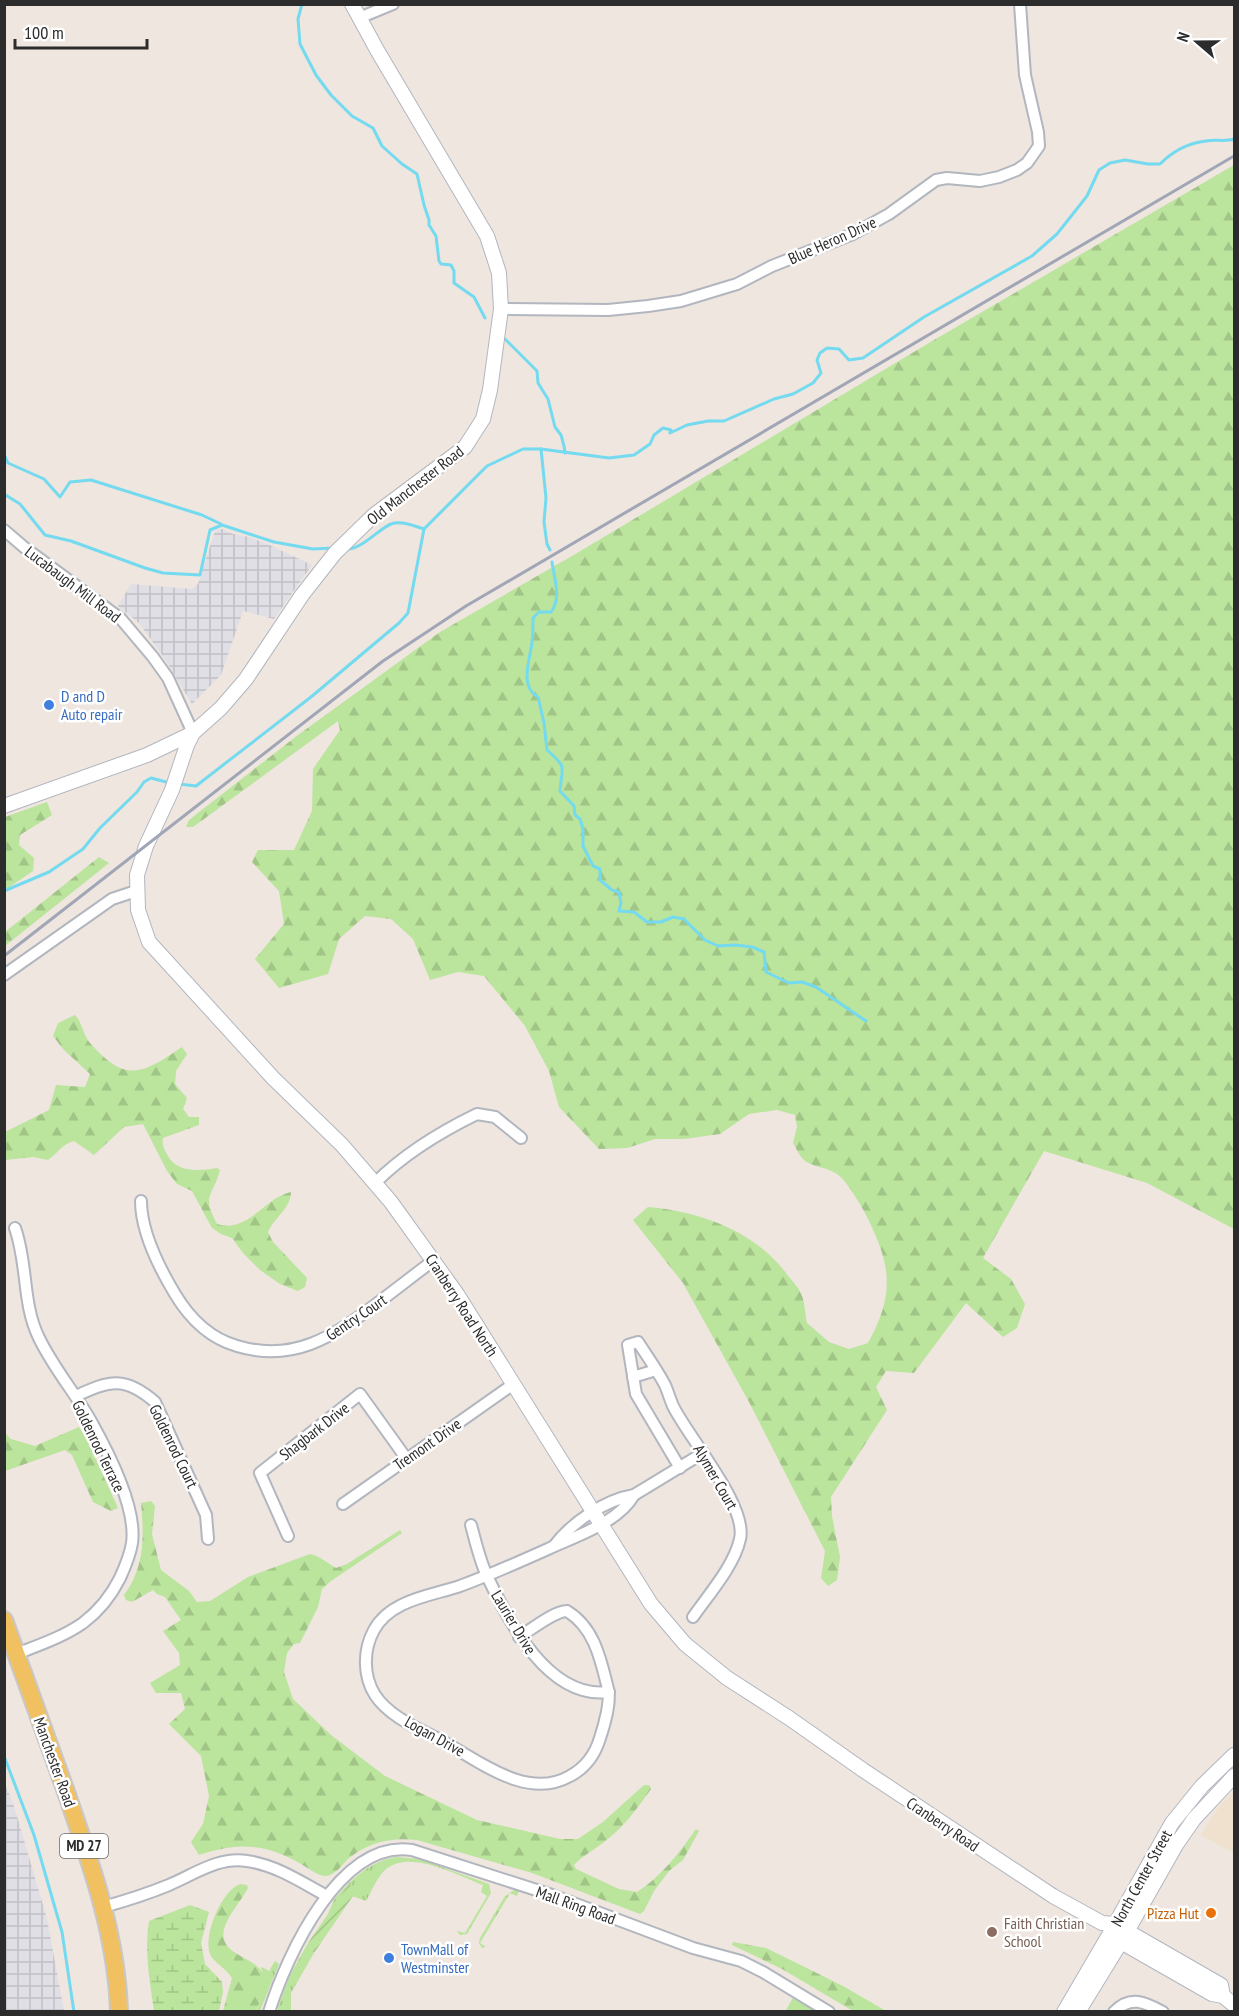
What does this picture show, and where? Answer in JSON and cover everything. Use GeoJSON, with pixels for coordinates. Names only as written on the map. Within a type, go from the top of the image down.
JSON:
{"type":"FeatureCollection","features":[{"type":"Feature","properties":{"kind":"main road","name":"Manchester Road"},"geometry":{"type":"LineString","coordinates":[[4,1620],[82,1839],[103,1907],[114,1954],[119,2012]]}},
{"type":"Feature","properties":{"kind":"street","name":"Old Manchester Road"},"geometry":{"type":"LineString","coordinates":[[4,806],[147,755],[193,733],[221,708],[246,679],[302,595],[351,535],[465,447],[483,419],[490,390],[501,309],[499,273],[488,236],[352,4]]}},
{"type":"Feature","properties":{"kind":"street"},"geometry":{"type":"LineString","coordinates":[[359,18],[393,4]]}},
{"type":"Feature","properties":{"kind":"street","name":"Blue Heron Drive"},"geometry":{"type":"LineString","coordinates":[[501,309],[608,310],[681,301],[737,284],[772,266],[853,234],[888,214],[936,180],[947,178],[980,181],[1017,170],[1028,163],[1039,146],[1025,75],[1020,4]]}},
{"type":"Feature","properties":{"kind":"street","name":"Lucabaugh Mill Road"},"geometry":{"type":"LineString","coordinates":[[4,530],[121,619],[168,678],[193,733]]}},
{"type":"Feature","properties":{"kind":"street","name":"Old Manchester Road"},"geometry":{"type":"LineString","coordinates":[[136,891],[141,860],[172,790],[193,733]]}},
{"type":"Feature","properties":{"kind":"street"},"geometry":{"type":"LineString","coordinates":[[4,975],[112,898],[136,891]]}},
{"type":"Feature","properties":{"kind":"street","name":"Cranberry Road North"},"geometry":{"type":"LineString","coordinates":[[136,891],[142,926],[149,942],[161,957],[273,1078],[342,1145],[375,1183],[434,1260],[651,1605],[685,1644],[727,1678],[789,1718]]}},
{"type":"Feature","properties":{"kind":"street"},"geometry":{"type":"LineString","coordinates":[[375,1183],[390,1168],[417,1148],[477,1114],[495,1117],[521,1137]]}},
{"type":"Feature","properties":{"kind":"street","name":"Gentry Court"},"geometry":{"type":"LineString","coordinates":[[141,1201],[143,1225],[169,1284],[186,1311],[196,1323],[212,1335],[246,1349],[281,1352],[316,1343],[362,1315],[434,1260]]}},
{"type":"Feature","properties":{"kind":"street","name":"Goldenrod Terrace"},"geometry":{"type":"LineString","coordinates":[[15,1228],[23,1254],[27,1294],[34,1329],[48,1356],[92,1424],[122,1487],[132,1531],[129,1556],[118,1582],[100,1609],[65,1633],[16,1654]]}},
{"type":"Feature","properties":{"kind":"street","name":"Alymer Court"},"geometry":{"type":"LineString","coordinates":[[680,1468],[636,1394],[628,1345],[638,1342],[656,1370],[673,1406],[732,1502],[739,1519],[740,1538],[722,1576],[693,1617]]}},
{"type":"Feature","properties":{"kind":"street"},"geometry":{"type":"LineString","coordinates":[[633,1377],[656,1370]]}},
{"type":"Feature","properties":{"kind":"street","name":"Goldenrod Court"},"geometry":{"type":"LineString","coordinates":[[76,1396],[98,1386],[117,1382],[129,1384],[155,1402],[206,1515],[209,1525],[208,1539]]}},
{"type":"Feature","properties":{"kind":"street","name":"Tremont Drive"},"geometry":{"type":"LineString","coordinates":[[343,1504],[512,1384]]}},
{"type":"Feature","properties":{"kind":"street","name":"Shagbark Drive"},"geometry":{"type":"LineString","coordinates":[[288,1536],[260,1473],[360,1394],[406,1458]]}},
{"type":"Feature","properties":{"kind":"street","name":"Logan Drive"},"geometry":{"type":"LineString","coordinates":[[519,1637],[563,1611],[573,1615],[591,1637],[600,1657],[609,1692],[604,1726],[591,1759],[565,1779],[545,1785],[522,1783],[408,1722],[382,1704],[369,1685],[366,1666],[369,1639],[382,1619],[399,1606],[487,1576],[579,1537],[597,1518],[629,1504],[634,1495],[703,1453]]}},
{"type":"Feature","properties":{"kind":"street","name":"Laurier Drive"},"geometry":{"type":"LineString","coordinates":[[471,1525],[487,1576],[519,1637],[535,1658],[557,1676],[590,1692],[609,1692]]}},
{"type":"Feature","properties":{"kind":"street","name":"Cranberry Road"},"geometry":{"type":"LineString","coordinates":[[789,1718],[1053,1896],[1115,1931],[1221,1985],[1223,1995],[1234,2005]]}},
{"type":"Feature","properties":{"kind":"street","name":"North Center Street"},"geometry":{"type":"LineString","coordinates":[[1078,2012],[1115,1931],[1172,1823],[1202,1786],[1234,1755]]}},
{"type":"Feature","properties":{"kind":"street","name":"North Center Street"},"geometry":{"type":"LineString","coordinates":[[1064,2012],[1115,1931],[1194,1819],[1234,1776]]}},
{"type":"Feature","properties":{"kind":"street","name":"Mall Ring Road"},"geometry":{"type":"LineString","coordinates":[[269,2012],[289,1962],[327,1896],[353,1868],[373,1856],[392,1850],[412,1850],[552,1895],[693,1948],[741,1961],[764,1972],[829,2012]]}},
{"type":"Feature","properties":{"kind":"street"},"geometry":{"type":"LineString","coordinates":[[103,1907],[150,1893],[198,1870],[221,1862],[244,1860],[284,1872],[327,1896]]}},
{"type":"Feature","properties":{"kind":"street"},"geometry":{"type":"LineString","coordinates":[[1114,2012],[1124,2003],[1136,2001],[1146,2002],[1163,2012]]}},
{"type":"Feature","properties":{"kind":"shaded area"},"geometry":{"type":"Polygon","coordinates":[[[222,529],[265,543],[312,565],[274,619],[243,611],[221,675],[192,704],[165,659],[139,623],[118,606],[131,584],[192,589],[198,584],[215,531],[222,529]]]}},
{"type":"Feature","properties":{"kind":"shaded area"},"geometry":{"type":"Polygon","coordinates":[[[4,1781],[14,1806],[47,1919],[64,2011],[5,2011],[4,1781]]]}},
{"type":"Feature","properties":{"kind":"shaded area"},"geometry":{"type":"Polygon","coordinates":[[[1234,1791],[1234,1853],[1201,1835],[1220,1805],[1234,1791]]]}},
{"type":"Feature","properties":{"kind":"green space"},"geometry":{"type":"Polygon","coordinates":[[[1234,165],[1234,1229],[1147,1183],[1044,1151],[983,1258],[1011,1279],[1025,1304],[1017,1328],[1003,1337],[966,1303],[914,1373],[886,1371],[876,1387],[887,1410],[831,1497],[832,1516],[840,1557],[837,1580],[828,1586],[821,1578],[825,1551],[749,1402],[683,1283],[633,1220],[648,1207],[708,1219],[744,1236],[776,1261],[801,1293],[807,1323],[829,1342],[849,1349],[868,1343],[883,1308],[886,1292],[887,1277],[880,1246],[864,1211],[844,1181],[837,1174],[810,1164],[800,1156],[793,1143],[797,1127],[795,1115],[777,1110],[749,1114],[720,1134],[684,1139],[655,1139],[627,1148],[599,1149],[559,1107],[549,1071],[525,1026],[484,976],[458,972],[430,980],[413,939],[391,919],[365,916],[339,939],[328,974],[279,988],[255,959],[284,924],[279,891],[252,862],[258,850],[294,850],[312,811],[313,769],[340,730],[338,721],[193,827],[186,827],[189,820],[298,735],[440,632],[1234,165]]]}},
{"type":"Feature","properties":{"kind":"green space"},"geometry":{"type":"Polygon","coordinates":[[[47,802],[52,815],[20,835],[19,845],[34,858],[33,871],[5,890],[5,817],[47,802]]]}},
{"type":"Feature","properties":{"kind":"green space"},"geometry":{"type":"Polygon","coordinates":[[[99,857],[109,863],[5,946],[5,932],[99,857]]]}},
{"type":"Feature","properties":{"kind":"green space"},"geometry":{"type":"Polygon","coordinates":[[[75,1015],[90,1043],[114,1065],[124,1069],[134,1070],[156,1064],[182,1047],[187,1054],[176,1071],[175,1084],[187,1098],[183,1109],[189,1117],[199,1117],[199,1125],[163,1138],[165,1151],[172,1162],[183,1168],[203,1170],[217,1168],[220,1170],[209,1201],[217,1224],[228,1226],[238,1224],[282,1195],[291,1192],[288,1203],[268,1232],[273,1242],[307,1278],[305,1287],[298,1291],[280,1284],[260,1270],[232,1238],[212,1228],[192,1191],[177,1184],[167,1171],[143,1124],[124,1127],[94,1155],[74,1141],[63,1146],[48,1160],[33,1157],[5,1160],[5,1132],[49,1110],[56,1085],[85,1087],[90,1074],[63,1049],[53,1036],[58,1023],[75,1015]]]}},
{"type":"Feature","properties":{"kind":"green space"},"geometry":{"type":"Polygon","coordinates":[[[79,1427],[118,1508],[111,1511],[93,1502],[72,1455],[65,1450],[5,1471],[5,1433],[11,1439],[35,1446],[79,1427]]]}},
{"type":"Feature","properties":{"kind":"green space"},"geometry":{"type":"Polygon","coordinates":[[[151,1501],[155,1506],[152,1534],[161,1570],[189,1591],[197,1602],[210,1601],[248,1577],[310,1554],[336,1568],[347,1564],[400,1530],[402,1533],[322,1589],[318,1607],[300,1643],[294,1644],[287,1653],[284,1672],[293,1699],[331,1735],[385,1776],[477,1820],[560,1839],[578,1839],[603,1822],[644,1785],[649,1785],[651,1789],[624,1824],[611,1837],[574,1865],[576,1869],[619,1889],[637,1892],[662,1871],[696,1829],[699,1831],[683,1860],[669,1871],[640,1914],[532,1873],[417,1840],[389,1840],[364,1848],[335,1872],[326,1876],[288,1857],[263,1848],[226,1848],[199,1855],[191,1842],[203,1824],[209,1796],[201,1756],[169,1724],[185,1709],[181,1693],[156,1693],[150,1683],[180,1665],[179,1653],[163,1631],[181,1620],[165,1597],[153,1590],[132,1602],[126,1600],[124,1595],[136,1573],[142,1551],[141,1503],[151,1501]]]}},
{"type":"Feature","properties":{"kind":"green space"},"geometry":{"type":"Polygon","coordinates":[[[397,1857],[419,1859],[489,1884],[491,1893],[467,1934],[460,1935],[457,1931],[465,1933],[487,1896],[481,1892],[483,1885],[434,1866],[408,1862],[396,1864],[383,1872],[366,1901],[352,1896],[355,1887],[349,1884],[337,1900],[334,1900],[347,1885],[362,1872],[378,1862],[397,1857]]]}},
{"type":"Feature","properties":{"kind":"green space"},"geometry":{"type":"Polygon","coordinates":[[[240,1884],[247,1885],[248,1888],[226,1924],[224,1939],[228,1947],[259,1968],[264,1975],[265,1985],[256,2011],[223,2011],[232,1978],[210,1954],[209,1936],[220,1904],[233,1888],[240,1884]]]}},
{"type":"Feature","properties":{"kind":"green space"},"geometry":{"type":"Polygon","coordinates":[[[349,1884],[355,1887],[355,1893],[314,1953],[308,1943],[328,1914],[334,1900],[337,1900],[349,1884]]]}},
{"type":"Feature","properties":{"kind":"green space"},"geometry":{"type":"Polygon","coordinates":[[[514,1890],[519,1891],[517,1896],[510,1893],[480,1943],[486,1947],[482,1948],[479,1943],[480,1938],[505,1896],[514,1890]]]}},
{"type":"Feature","properties":{"kind":"green space"},"geometry":{"type":"Polygon","coordinates":[[[190,1905],[209,1912],[201,1943],[205,1964],[222,1982],[223,1992],[219,2011],[154,2011],[147,1955],[149,1921],[190,1905]]]}},
{"type":"Feature","properties":{"kind":"green space"},"geometry":{"type":"Polygon","coordinates":[[[733,1942],[766,1948],[843,1986],[886,2011],[853,2011],[782,1969],[732,1945],[733,1942]]]}},
{"type":"Feature","properties":{"kind":"green space"},"geometry":{"type":"Polygon","coordinates":[[[308,1943],[314,1953],[291,1993],[291,2010],[278,2011],[290,1975],[308,1943]]]}},
{"type":"Feature","properties":{"kind":"green space"},"geometry":{"type":"Polygon","coordinates":[[[275,1961],[279,1964],[260,2011],[256,2012],[264,1985],[261,1968],[269,1971],[275,1961]]]}},
{"type":"Feature","properties":{"kind":"green space"},"geometry":{"type":"Polygon","coordinates":[[[794,1996],[819,2011],[785,2012],[794,1996]]]}},
{"type":"Feature","properties":{"kind":"waterway"},"geometry":{"type":"LineString","coordinates":[[302,4],[298,19],[300,44],[316,75],[331,95],[352,116],[373,128],[382,146],[417,174],[429,225],[436,236],[439,261],[441,264],[451,265],[454,271],[454,283],[474,297],[485,318]]}},
{"type":"Feature","properties":{"kind":"waterway"},"geometry":{"type":"LineString","coordinates":[[179,784],[196,786],[311,697],[399,623],[408,613],[424,529],[487,466],[523,449],[541,449],[609,458],[634,455],[650,444],[654,435],[663,428],[671,430],[670,433],[687,425],[724,421],[774,399],[793,394],[813,383],[821,373],[817,360],[820,353],[827,348],[839,349],[849,360],[863,358],[924,317],[1032,256],[1057,234],[1087,196],[1099,170],[1110,163],[1125,160],[1160,164],[1170,155],[1187,146],[1210,140],[1234,139]]}},
{"type":"Feature","properties":{"kind":"waterway"},"geometry":{"type":"LineString","coordinates":[[505,339],[537,371],[538,383],[548,399],[565,453]]}},
{"type":"Feature","properties":{"kind":"waterway"},"geometry":{"type":"LineString","coordinates":[[541,449],[546,498],[544,522],[550,550]]}},
{"type":"Feature","properties":{"kind":"waterway"},"geometry":{"type":"LineString","coordinates":[[4,454],[8,463],[44,479],[60,497],[70,482],[91,480],[202,515],[221,524]]}},
{"type":"Feature","properties":{"kind":"waterway"},"geometry":{"type":"LineString","coordinates":[[4,494],[20,504],[45,535],[71,541],[163,573],[200,575],[210,530],[222,525],[274,542],[313,549],[334,548]]}},
{"type":"Feature","properties":{"kind":"waterway"},"geometry":{"type":"LineString","coordinates":[[347,549],[364,543],[387,526],[395,523],[424,529]]}},
{"type":"Feature","properties":{"kind":"waterway"},"geometry":{"type":"LineString","coordinates":[[552,562],[556,601],[551,612],[539,612],[533,618],[527,680],[532,692],[538,697],[547,750],[561,764],[560,791],[574,806],[575,815],[580,819],[583,829],[583,846],[593,866],[600,869],[600,880],[612,890],[619,892],[621,903],[619,911],[634,912],[647,922],[661,922],[673,917],[684,919],[705,940],[718,946],[752,947],[764,952],[766,972],[789,983],[802,982],[816,987],[866,1021]]}},
{"type":"Feature","properties":{"kind":"waterway"},"geometry":{"type":"LineString","coordinates":[[4,891],[49,872],[83,849],[144,782],[151,778],[170,783]]}},
{"type":"Feature","properties":{"kind":"waterway"},"geometry":{"type":"LineString","coordinates":[[4,1756],[34,1835],[62,1932],[74,2012]]}},
{"type":"Feature","properties":{"kind":"railway"},"geometry":{"type":"LineString","coordinates":[[4,956],[383,661],[466,606],[1234,156]]}},
{"type":"Feature","properties":{"kind":"place","name":"D and D Auto repair"},"geometry":{"type":"Point","coordinates":[49,705]}},
{"type":"Feature","properties":{"kind":"place","name":"Pizza Hut"},"geometry":{"type":"Point","coordinates":[1211,1913]}},
{"type":"Feature","properties":{"kind":"place","name":"Faith Christian School"},"geometry":{"type":"Point","coordinates":[992,1932]}},
{"type":"Feature","properties":{"kind":"place","name":"TownMall of Westminster"},"geometry":{"type":"Point","coordinates":[389,1958]}}]}
